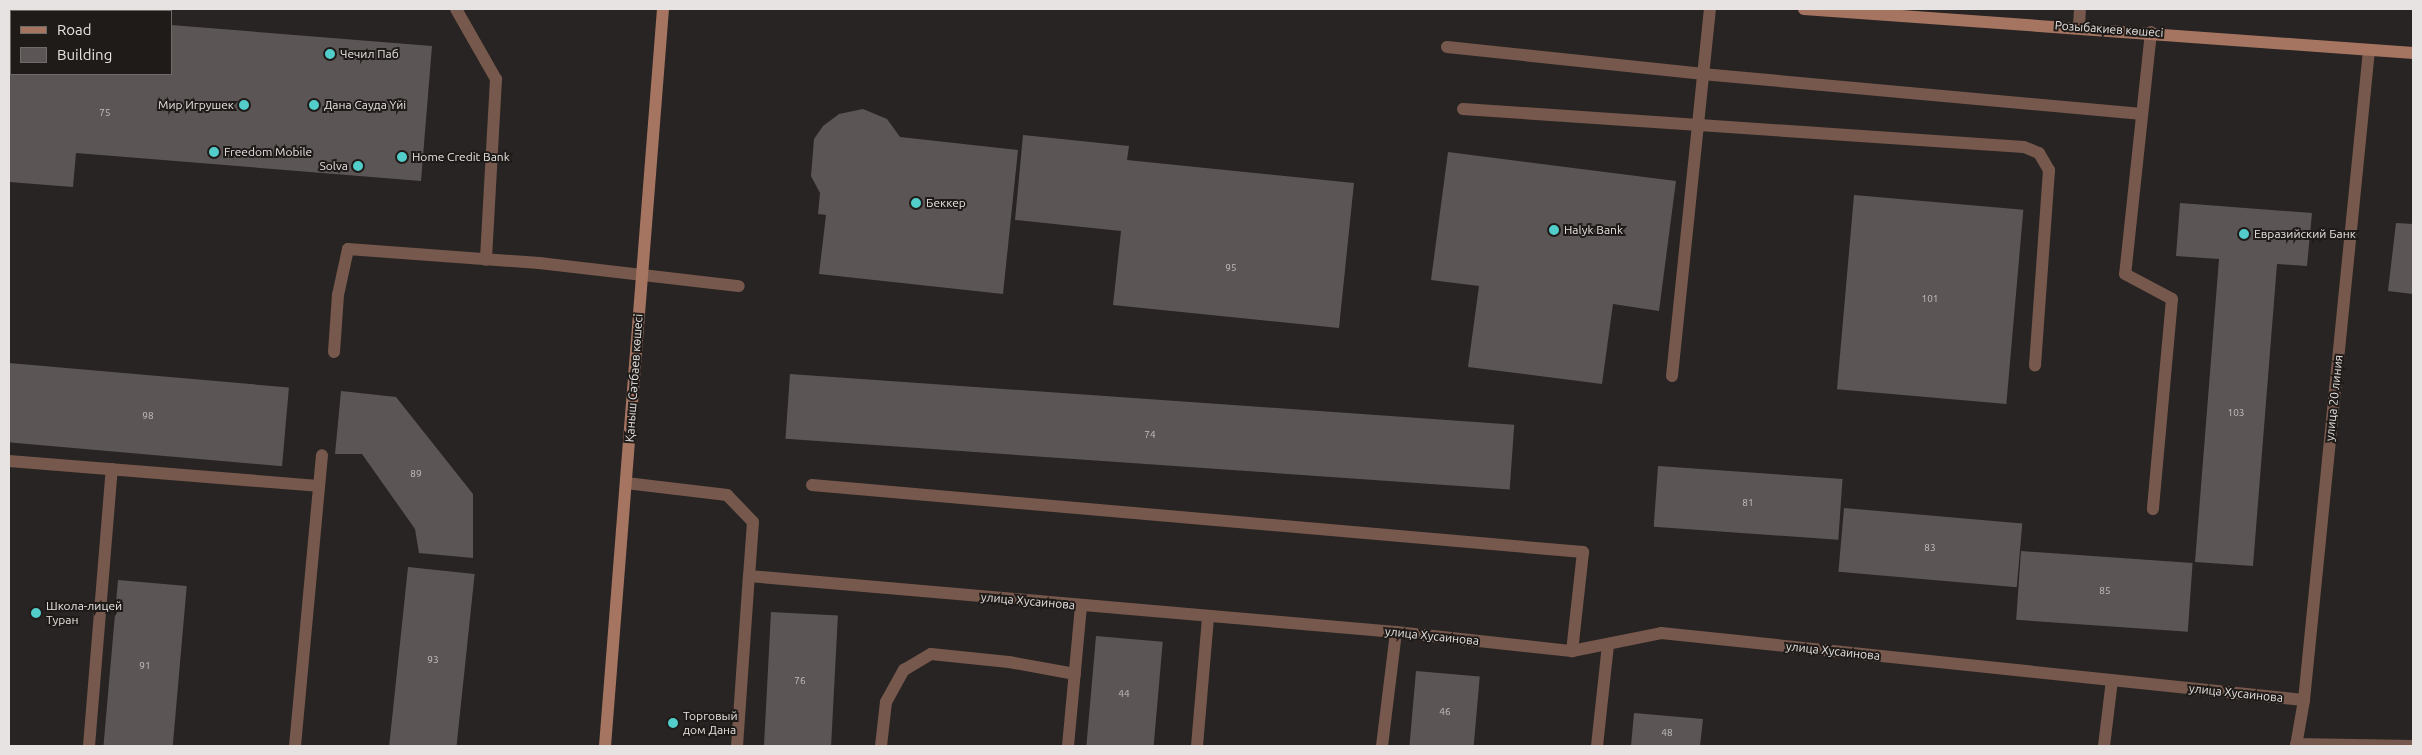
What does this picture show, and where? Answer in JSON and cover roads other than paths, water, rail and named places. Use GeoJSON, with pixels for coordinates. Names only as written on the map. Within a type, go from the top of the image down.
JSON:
{"type":"FeatureCollection","features":[{"type":"Feature","properties":{"kind":"main road","name":"Қаныш Сәтбаев көшесі"},"geometry":{"type":"LineString","coordinates":[[605,746],[663,9]]}},
{"type":"Feature","properties":{"kind":"main road","name":"Розыбакиев көшесі"},"geometry":{"type":"LineString","coordinates":[[1804,9],[2151,32],[2413,53]]}},
{"type":"Feature","properties":{"kind":"street"},"geometry":{"type":"LineString","coordinates":[[456,9],[496,79],[486,260]]}},
{"type":"Feature","properties":{"kind":"street"},"geometry":{"type":"LineString","coordinates":[[1672,376],[1696,124],[1710,9]]}},
{"type":"Feature","properties":{"kind":"street"},"geometry":{"type":"LineString","coordinates":[[2079,27],[2080,9]]}},
{"type":"Feature","properties":{"kind":"street"},"geometry":{"type":"LineString","coordinates":[[2151,32],[2124,274],[2172,299],[2153,509]]}},
{"type":"Feature","properties":{"kind":"street"},"geometry":{"type":"LineString","coordinates":[[1447,47],[1702,74],[2142,114]]}},
{"type":"Feature","properties":{"kind":"street","name":"улица 20 линия"},"geometry":{"type":"LineString","coordinates":[[2296,745],[2304,700],[2370,50]]}},
{"type":"Feature","properties":{"kind":"street"},"geometry":{"type":"LineString","coordinates":[[1463,109],[2024,147],[2040,153],[2049,170],[2035,366]]}},
{"type":"Feature","properties":{"kind":"street"},"geometry":{"type":"LineString","coordinates":[[334,352],[338,295],[348,249],[486,260],[739,286]]}},
{"type":"Feature","properties":{"kind":"street"},"geometry":{"type":"LineString","coordinates":[[296,746],[322,455]]}},
{"type":"Feature","properties":{"kind":"street"},"geometry":{"type":"LineString","coordinates":[[9,461],[318,486]]}},
{"type":"Feature","properties":{"kind":"street"},"geometry":{"type":"LineString","coordinates":[[89,746],[112,469]]}},
{"type":"Feature","properties":{"kind":"street"},"geometry":{"type":"LineString","coordinates":[[626,483],[727,495],[753,522],[737,746]]}},
{"type":"Feature","properties":{"kind":"street"},"geometry":{"type":"LineString","coordinates":[[812,485],[1583,552],[1572,651]]}},
{"type":"Feature","properties":{"kind":"street","name":"улица Хусаинова"},"geometry":{"type":"LineString","coordinates":[[749,576],[1208,618],[1396,632],[1572,651],[1661,633],[2304,700]]}},
{"type":"Feature","properties":{"kind":"street"},"geometry":{"type":"LineString","coordinates":[[1068,746],[1081,606]]}},
{"type":"Feature","properties":{"kind":"street"},"geometry":{"type":"LineString","coordinates":[[1197,746],[1208,618]]}},
{"type":"Feature","properties":{"kind":"street"},"geometry":{"type":"LineString","coordinates":[[1382,746],[1396,632]]}},
{"type":"Feature","properties":{"kind":"street"},"geometry":{"type":"LineString","coordinates":[[1597,746],[1608,644]]}},
{"type":"Feature","properties":{"kind":"street"},"geometry":{"type":"LineString","coordinates":[[881,746],[886,702],[904,670],[931,654],[1009,662],[1075,674]]}},
{"type":"Feature","properties":{"kind":"street"},"geometry":{"type":"LineString","coordinates":[[2104,746],[2112,680]]}},
{"type":"Feature","properties":{"kind":"street"},"geometry":{"type":"LineString","coordinates":[[2296,745],[2413,746]]}},
{"type":"Feature","properties":{"kind":"place","name":"Чечил Паб"},"geometry":{"type":"Point","coordinates":[330,54]}},
{"type":"Feature","properties":{"kind":"place","name":"Мир Игрушек"},"geometry":{"type":"Point","coordinates":[244,105]}},
{"type":"Feature","properties":{"kind":"place","name":"Дана Сауда Үйі"},"geometry":{"type":"Point","coordinates":[314,105]}},
{"type":"Feature","properties":{"kind":"place","name":"Freedom Mobile"},"geometry":{"type":"Point","coordinates":[214,152]}},
{"type":"Feature","properties":{"kind":"place","name":"Home Credit Bank"},"geometry":{"type":"Point","coordinates":[402,157]}},
{"type":"Feature","properties":{"kind":"place","name":"Solva"},"geometry":{"type":"Point","coordinates":[358,166]}},
{"type":"Feature","properties":{"kind":"place","name":"Беккер"},"geometry":{"type":"Point","coordinates":[916,203]}},
{"type":"Feature","properties":{"kind":"place","name":"Halyk Bank"},"geometry":{"type":"Point","coordinates":[1554,230]}},
{"type":"Feature","properties":{"kind":"place","name":"Евразийский Банк"},"geometry":{"type":"Point","coordinates":[2244,234]}},
{"type":"Feature","properties":{"kind":"place","name":"Школа-лицей Туран"},"geometry":{"type":"Point","coordinates":[36,613]}},
{"type":"Feature","properties":{"kind":"place","name":"Торговый дом Дана"},"geometry":{"type":"Point","coordinates":[673,723]}}]}
